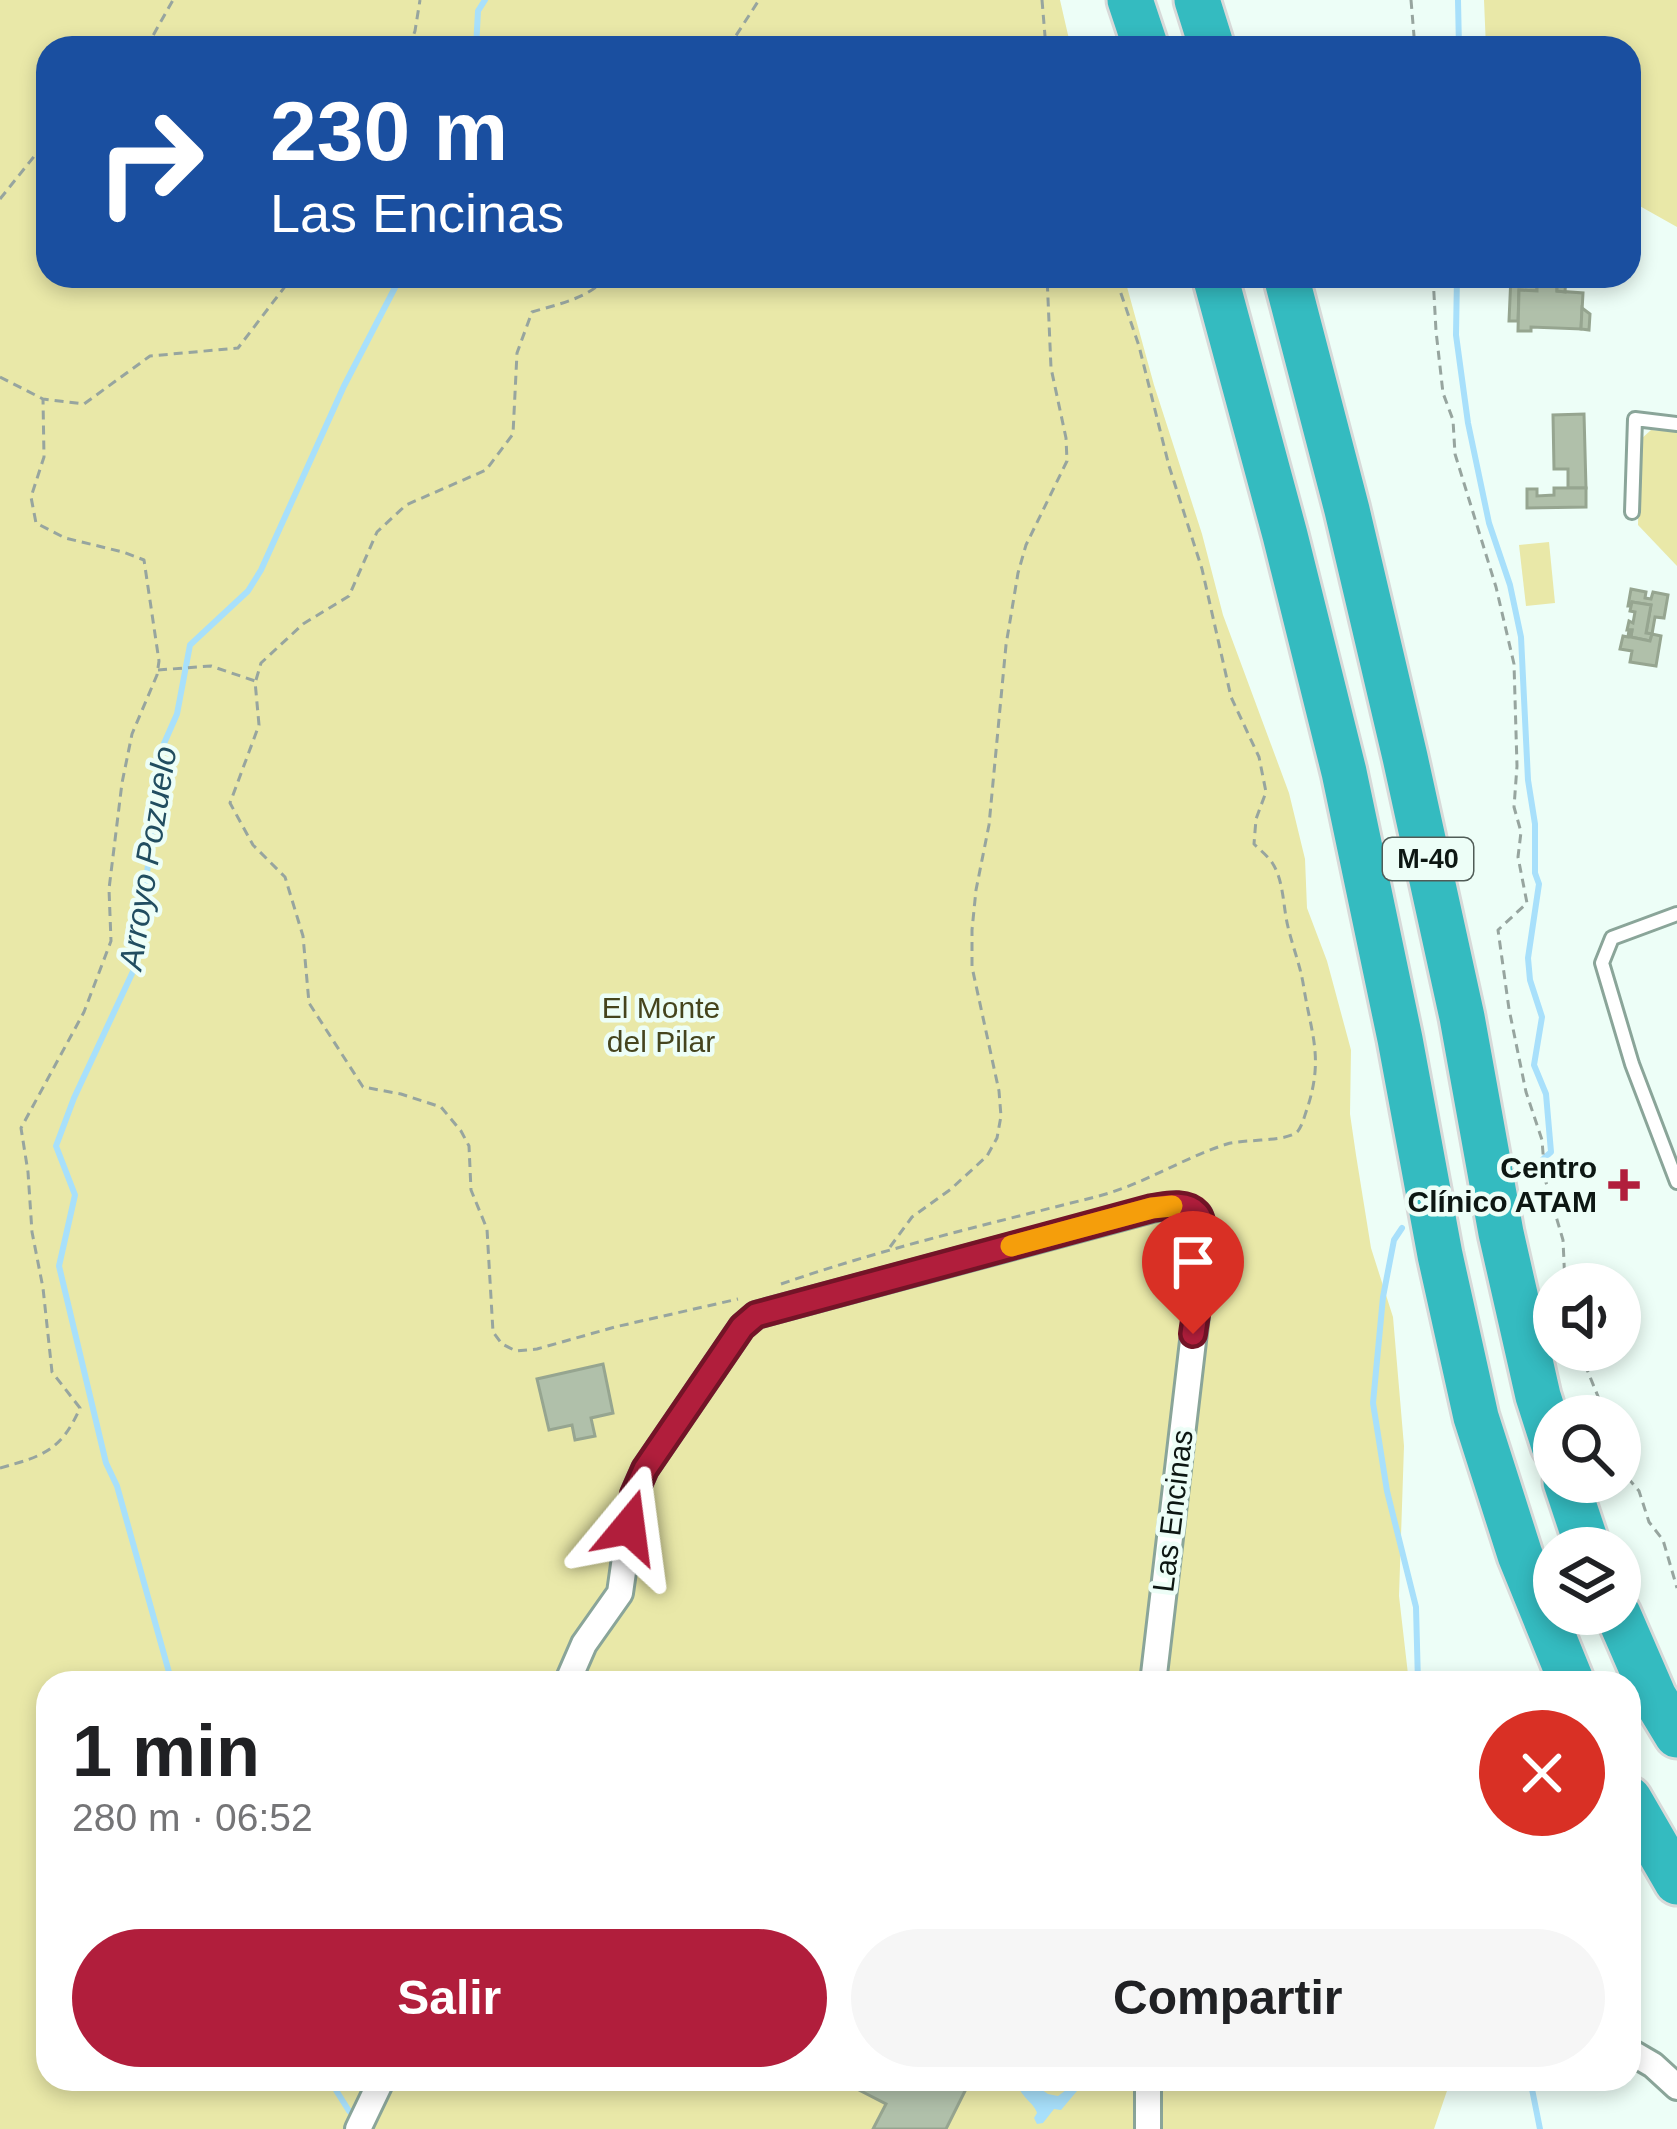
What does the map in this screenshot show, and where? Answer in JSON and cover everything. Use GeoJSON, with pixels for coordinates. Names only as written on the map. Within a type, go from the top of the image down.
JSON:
{"type":"FeatureCollection","features":[{"type":"Feature","properties":{"kind":"highway"},"geometry":{"type":"LineString","coordinates":[[1130,0],[1142,36]]}},
{"type":"Feature","properties":{"kind":"highway"},"geometry":{"type":"LineString","coordinates":[[1197,0],[1208,36]]}},
{"type":"Feature","properties":{"kind":"highway","name":"M-40"},"geometry":{"type":"LineString","coordinates":[[1219,288],[1344,772],[1476,1417],[1520,1555],[1567,1671]]}},
{"type":"Feature","properties":{"kind":"highway","name":"M-40"},"geometry":{"type":"LineString","coordinates":[[1289,288],[1405,757],[1538,1395]]}},
{"type":"Feature","properties":{"kind":"highway"},"geometry":{"type":"LineString","coordinates":[[1627,1635],[1654,1697],[1677,1735]]}},
{"type":"Feature","properties":{"kind":"highway"},"geometry":{"type":"LineString","coordinates":[[1641,1820],[1677,1882]]}},
{"type":"Feature","properties":{"kind":"street","name":"Las Encinas"},"geometry":{"type":"LineString","coordinates":[[572,1671],[584,1644],[620,1593],[634,1494],[645,1469],[742,1327],[756,1315],[1152,1208],[1179,1206],[1199,1215],[1204,1247],[1154,1671]]}},
{"type":"Feature","properties":{"kind":"street"},"geometry":{"type":"LineString","coordinates":[[1641,2058],[1677,2087]]}},
{"type":"Feature","properties":{"kind":"street"},"geometry":{"type":"LineString","coordinates":[[358,2129],[376,2091]]}},
{"type":"Feature","properties":{"kind":"street"},"geometry":{"type":"LineString","coordinates":[[1148,2091],[1148,2129]]}},
{"type":"Feature","properties":{"kind":"lane"},"geometry":{"type":"LineString","coordinates":[[1632,512],[1635,419],[1677,424]]}},
{"type":"Feature","properties":{"kind":"lane"},"geometry":{"type":"LineString","coordinates":[[1677,914],[1612,938],[1602,963],[1632,1064],[1677,1182]]}},
{"type":"Feature","properties":{"kind":"path"},"geometry":{"type":"LineString","coordinates":[[153,36],[173,0]]}},
{"type":"Feature","properties":{"kind":"path"},"geometry":{"type":"LineString","coordinates":[[413,36],[420,0]]}},
{"type":"Feature","properties":{"kind":"path"},"geometry":{"type":"LineString","coordinates":[[736,36],[759,0]]}},
{"type":"Feature","properties":{"kind":"path"},"geometry":{"type":"LineString","coordinates":[[1042,0],[1045,36]]}},
{"type":"Feature","properties":{"kind":"path"},"geometry":{"type":"LineString","coordinates":[[1411,0],[1414,36]]}},
{"type":"Feature","properties":{"kind":"path"},"geometry":{"type":"LineString","coordinates":[[0,200],[36,154]]}},
{"type":"Feature","properties":{"kind":"path"},"geometry":{"type":"LineString","coordinates":[[0,376],[43,399],[84,404],[149,356],[238,347],[284,288]]}},
{"type":"Feature","properties":{"kind":"path"},"geometry":{"type":"LineString","coordinates":[[594,288],[532,312],[518,353],[513,434],[486,470],[406,505],[377,532],[349,596],[303,625],[261,664],[255,681],[259,725],[230,802],[253,844],[285,877],[303,935],[309,1003],[363,1087],[441,1106],[469,1146],[471,1190],[487,1229],[494,1331],[502,1344],[516,1351],[537,1349],[753,1293]]}},
{"type":"Feature","properties":{"kind":"path"},"geometry":{"type":"LineString","coordinates":[[886,1250],[913,1217],[987,1156],[1001,1116],[972,967],[972,930],[1018,573],[1026,545],[1067,461],[1051,368],[1048,288]]}},
{"type":"Feature","properties":{"kind":"path"},"geometry":{"type":"LineString","coordinates":[[775,1286],[886,1250],[1102,1195],[1227,1144],[1291,1137],[1300,1129],[1316,1082],[1316,1049],[1274,864],[1254,844],[1256,819],[1266,793],[1259,757],[1232,697],[1202,569],[1119,288]]}},
{"type":"Feature","properties":{"kind":"path"},"geometry":{"type":"LineString","coordinates":[[1434,288],[1443,393],[1453,420],[1455,454],[1514,664],[1514,807],[1527,903],[1498,929],[1509,1009],[1526,1093],[1542,1140],[1545,1179],[1563,1240],[1564,1263]]}},
{"type":"Feature","properties":{"kind":"path"},"geometry":{"type":"LineString","coordinates":[[0,1468],[46,1455],[69,1432],[80,1408],[52,1372],[21,1128],[83,1012],[111,941],[109,889],[122,783],[132,734],[158,670],[144,560],[64,538],[36,523],[31,497],[44,457],[43,399]]}},
{"type":"Feature","properties":{"kind":"path"},"geometry":{"type":"LineString","coordinates":[[158,670],[211,666],[255,681]]}},
{"type":"Feature","properties":{"kind":"path"},"geometry":{"type":"LineString","coordinates":[[1641,1494],[1649,1522],[1663,1540],[1677,1588]]}},
{"type":"Feature","properties":{"kind":"green space","name":"El Monte del Pilar"},"geometry":{"type":"Polygon","coordinates":[[[0,0],[1060,0],[1068,36],[36,36],[36,288],[1127,288],[1223,615],[1289,793],[1305,859],[1307,908],[1351,1050],[1350,1114],[1371,1248],[1393,1317],[1404,1446],[1399,1596],[1408,1671],[36,1671],[36,2091],[1447,2091],[1434,2129],[0,2129],[0,0]]]}},
{"type":"Feature","properties":{"kind":"green space"},"geometry":{"type":"Polygon","coordinates":[[[1484,0],[1677,0],[1677,227],[1641,207],[1641,36],[1486,36],[1484,0]]]}},
{"type":"Feature","properties":{"kind":"green space"},"geometry":{"type":"Polygon","coordinates":[[[1651,430],[1677,432],[1677,566],[1638,525],[1640,440],[1651,430]]]}},
{"type":"Feature","properties":{"kind":"green space"},"geometry":{"type":"Polygon","coordinates":[[[1549,542],[1555,603],[1526,606],[1519,545],[1549,542]]]}},
{"type":"Feature","properties":{"kind":"water"},"geometry":{"type":"Polygon","coordinates":[[[1044,2091],[1058,2096],[1077,2091],[1061,2110],[1054,2109],[1037,2124],[1036,2110],[1022,2093],[1044,2091]]]}},
{"type":"Feature","properties":{"kind":"building"},"geometry":{"type":"Polygon","coordinates":[[[1510,288],[1537,288],[1519,290],[1518,321],[1509,321],[1510,288]]]}},
{"type":"Feature","properties":{"kind":"building"},"geometry":{"type":"Polygon","coordinates":[[[1557,288],[1583,293],[1581,329],[1518,331],[1519,290],[1557,288]]]}},
{"type":"Feature","properties":{"kind":"building"},"geometry":{"type":"Polygon","coordinates":[[[1582,308],[1590,314],[1589,330],[1581,329],[1582,308]]]}},
{"type":"Feature","properties":{"kind":"building"},"geometry":{"type":"Polygon","coordinates":[[[1584,414],[1586,488],[1568,488],[1568,469],[1554,469],[1553,415],[1584,414]]]}},
{"type":"Feature","properties":{"kind":"building"},"geometry":{"type":"Polygon","coordinates":[[[1554,488],[1586,488],[1586,507],[1527,508],[1527,489],[1537,489],[1537,496],[1554,495],[1554,488]]]}},
{"type":"Feature","properties":{"kind":"building"},"geometry":{"type":"Polygon","coordinates":[[[1631,589],[1646,592],[1645,598],[1651,599],[1653,592],[1668,595],[1664,618],[1655,617],[1652,634],[1646,633],[1651,605],[1632,602],[1628,606],[1631,589]]]}},
{"type":"Feature","properties":{"kind":"building"},"geometry":{"type":"Polygon","coordinates":[[[1632,602],[1651,605],[1646,633],[1652,634],[1650,641],[1631,637],[1632,630],[1627,630],[1635,612],[1630,611],[1632,602]]]}},
{"type":"Feature","properties":{"kind":"building"},"geometry":{"type":"Polygon","coordinates":[[[1629,630],[1631,637],[1650,641],[1652,634],[1661,636],[1656,666],[1630,662],[1632,651],[1620,649],[1629,630]]]}},
{"type":"Feature","properties":{"kind":"building"},"geometry":{"type":"Polygon","coordinates":[[[603,1364],[613,1413],[591,1418],[595,1436],[575,1440],[572,1425],[549,1430],[537,1379],[603,1364]]]}},
{"type":"Feature","properties":{"kind":"building"},"geometry":{"type":"Polygon","coordinates":[[[861,2091],[965,2091],[946,2129],[873,2129],[886,2104],[861,2091]]]}},
{"type":"Feature","properties":{"kind":"waterway","name":"Arroyo Pozuelo"},"geometry":{"type":"LineString","coordinates":[[477,36],[478,11],[485,0]]}},
{"type":"Feature","properties":{"kind":"waterway"},"geometry":{"type":"LineString","coordinates":[[1458,0],[1459,36]]}},
{"type":"Feature","properties":{"kind":"waterway","name":"Arroyo Pozuelo"},"geometry":{"type":"LineString","coordinates":[[169,1671],[117,1486],[106,1463],[59,1266],[75,1195],[56,1146],[136,965],[162,748],[177,714],[190,645],[248,591],[261,570],[344,386],[395,288]]}},
{"type":"Feature","properties":{"kind":"waterway"},"geometry":{"type":"LineString","coordinates":[[1457,288],[1456,335],[1468,423],[1489,523],[1521,637],[1539,884],[1528,958],[1542,1017],[1534,1065],[1546,1094],[1551,1152],[1533,1168]]}},
{"type":"Feature","properties":{"kind":"waterway"},"geometry":{"type":"LineString","coordinates":[[1402,1228],[1394,1240],[1383,1297],[1373,1403],[1387,1491],[1416,1607],[1418,1671]]}},
{"type":"Feature","properties":{"kind":"waterway","name":"Arroyo Pozuelo"},"geometry":{"type":"LineString","coordinates":[[336,2091],[349,2111]]}},
{"type":"Feature","properties":{"kind":"waterway"},"geometry":{"type":"LineString","coordinates":[[1532,2091],[1540,2129]]}},
{"type":"Feature","properties":{"kind":"slow traffic"},"geometry":{"type":"LineString","coordinates":[[1011,1246],[1172,1206]]}},
{"type":"Feature","properties":{"kind":"place","name":"Centro Clínico ATAM"},"geometry":{"type":"Point","coordinates":[1624,1185]}},
{"type":"Feature","properties":{"kind":"route"},"geometry":{"type":"LineString","coordinates":[[629,1527],[634,1494],[645,1469],[742,1327],[756,1315],[1152,1208],[1179,1206],[1195,1210],[1203,1229],[1193,1334]]}}]}
